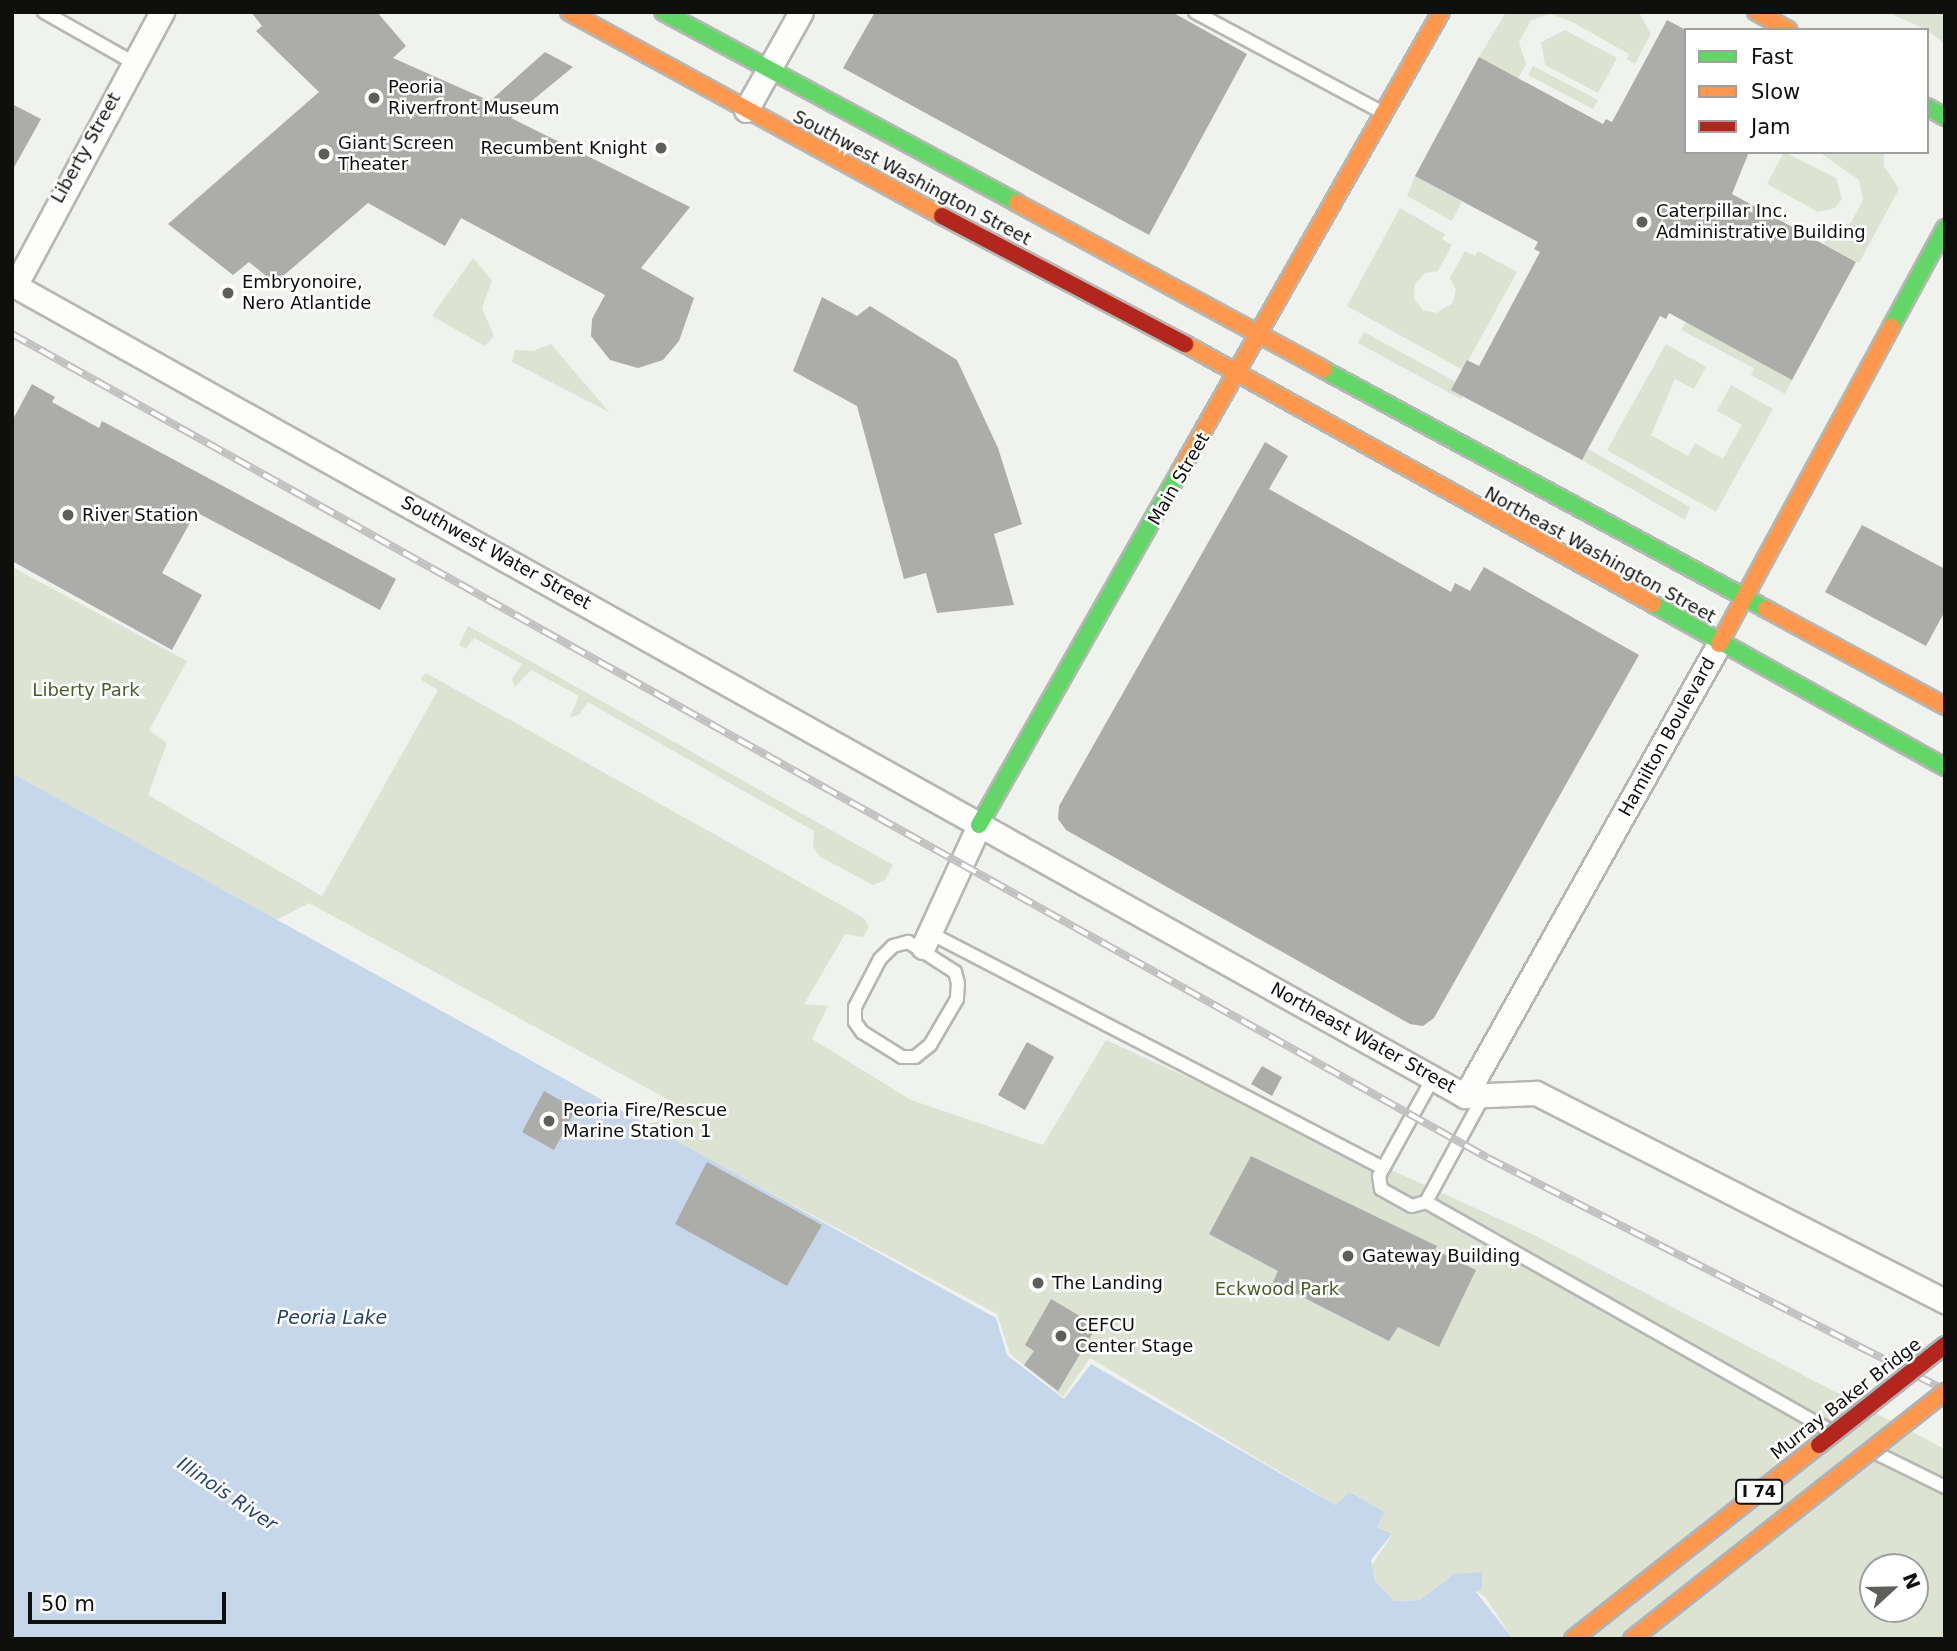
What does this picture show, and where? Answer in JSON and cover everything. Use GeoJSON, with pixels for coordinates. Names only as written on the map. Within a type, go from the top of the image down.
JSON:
{"type":"FeatureCollection","features":[{"type":"Feature","properties":{"kind":"main road","name":"Southwest Washington Street"},"geometry":{"type":"LineString","coordinates":[[569,12],[746,110],[1240,373]]}},
{"type":"Feature","properties":{"kind":"main road","name":"Southwest Washington Street"},"geometry":{"type":"LineString","coordinates":[[663,12],[1262,334]]}},
{"type":"Feature","properties":{"kind":"main road","name":"Main Street"},"geometry":{"type":"LineString","coordinates":[[979,825],[1240,373],[1441,12]]}},
{"type":"Feature","properties":{"kind":"main road"},"geometry":{"type":"LineString","coordinates":[[1756,12],[1784,28]]}},
{"type":"Feature","properties":{"kind":"main road"},"geometry":{"type":"LineString","coordinates":[[1929,108],[1945,117]]}},
{"type":"Feature","properties":{"kind":"main road","name":"Hamilton Boulevard"},"geometry":{"type":"LineString","coordinates":[[1719,644],[1945,228]]}},
{"type":"Feature","properties":{"kind":"main road","name":"Northeast Washington Street"},"geometry":{"type":"LineString","coordinates":[[1262,334],[1744,601],[1945,706]]}},
{"type":"Feature","properties":{"kind":"main road","name":"Northeast Washington Street"},"geometry":{"type":"LineString","coordinates":[[1240,373],[1719,644],[1945,767]]}},
{"type":"Feature","properties":{"kind":"main road","name":"Murray Baker Bridge"},"geometry":{"type":"LineString","coordinates":[[1573,1639],[1945,1345]]}},
{"type":"Feature","properties":{"kind":"main road","name":"I 74"},"geometry":{"type":"LineString","coordinates":[[1632,1639],[1945,1392]]}},
{"type":"Feature","properties":{"kind":"street","name":"Liberty Street"},"geometry":{"type":"LineString","coordinates":[[14,285],[162,12]]}},
{"type":"Feature","properties":{"kind":"street"},"geometry":{"type":"LineString","coordinates":[[746,110],[801,12]]}},
{"type":"Feature","properties":{"kind":"street","name":"Southwest Water Street"},"geometry":{"type":"LineString","coordinates":[[14,285],[979,825]]}},
{"type":"Feature","properties":{"kind":"street","name":"Hamilton Boulevard"},"geometry":{"type":"LineString","coordinates":[[1474,1097],[1719,644]]}},
{"type":"Feature","properties":{"kind":"street","name":"Main Street"},"geometry":{"type":"LineString","coordinates":[[926,940],[979,825]]}},
{"type":"Feature","properties":{"kind":"street","name":"Northeast Water Street"},"geometry":{"type":"LineString","coordinates":[[979,825],[1433,1078],[1474,1097]]}},
{"type":"Feature","properties":{"kind":"street"},"geometry":{"type":"LineString","coordinates":[[1474,1097],[1508,1091],[1536,1093],[1945,1301]]}},
{"type":"Feature","properties":{"kind":"lane"},"geometry":{"type":"LineString","coordinates":[[44,12],[134,62]]}},
{"type":"Feature","properties":{"kind":"lane"},"geometry":{"type":"LineString","coordinates":[[1195,12],[1385,114]]}},
{"type":"Feature","properties":{"kind":"lane"},"geometry":{"type":"LineString","coordinates":[[926,940],[955,972],[957,999],[930,1045],[915,1057],[902,1057],[862,1032],[855,1023],[855,1007],[880,959],[893,946],[926,940],[1383,1168]]}},
{"type":"Feature","properties":{"kind":"lane"},"geometry":{"type":"LineString","coordinates":[[1433,1078],[1383,1168],[1381,1189],[1412,1206],[1426,1202],[1856,1442],[1945,1487]]}},
{"type":"Feature","properties":{"kind":"lane"},"geometry":{"type":"LineString","coordinates":[[1426,1202],[1474,1097]]}},
{"type":"Feature","properties":{"kind":"green space"},"geometry":{"type":"Polygon","coordinates":[[[1506,12],[1639,12],[1651,34],[1635,64],[1627,59],[1629,54],[1572,22],[1551,14],[1531,20],[1519,42],[1526,64],[1518,78],[1479,57],[1506,12]]]}},
{"type":"Feature","properties":{"kind":"green space"},"geometry":{"type":"Polygon","coordinates":[[[1887,12],[1945,12],[1945,44],[1929,32],[1929,28],[1923,28],[1887,12]]]}},
{"type":"Feature","properties":{"kind":"green space"},"geometry":{"type":"Polygon","coordinates":[[[1565,30],[1617,58],[1598,93],[1545,65],[1541,42],[1565,30]]]}},
{"type":"Feature","properties":{"kind":"green space"},"geometry":{"type":"Polygon","coordinates":[[[1533,66],[1598,100],[1593,109],[1528,75],[1533,66]]]}},
{"type":"Feature","properties":{"kind":"green space"},"geometry":{"type":"Polygon","coordinates":[[[1783,154],[1788,154],[1836,178],[1842,199],[1835,208],[1818,212],[1767,184],[1783,154]]]}},
{"type":"Feature","properties":{"kind":"green space"},"geometry":{"type":"Polygon","coordinates":[[[1822,154],[1884,154],[1884,166],[1899,189],[1859,263],[1824,244],[1832,229],[1851,223],[1863,199],[1859,180],[1822,154]]]}},
{"type":"Feature","properties":{"kind":"green space"},"geometry":{"type":"Polygon","coordinates":[[[1415,176],[1462,202],[1452,221],[1407,196],[1415,176]]]}},
{"type":"Feature","properties":{"kind":"green space"},"geometry":{"type":"Polygon","coordinates":[[[1400,208],[1445,234],[1442,239],[1452,245],[1438,271],[1425,273],[1415,284],[1414,298],[1423,310],[1436,313],[1453,303],[1456,290],[1450,278],[1465,251],[1475,256],[1478,251],[1517,272],[1463,370],[1347,306],[1400,208]]]}},
{"type":"Feature","properties":{"kind":"green space"},"geometry":{"type":"Polygon","coordinates":[[[473,258],[492,280],[482,308],[494,336],[485,346],[432,316],[473,258]]]}},
{"type":"Feature","properties":{"kind":"green space"},"geometry":{"type":"Polygon","coordinates":[[[1686,322],[1792,380],[1785,394],[1751,375],[1754,368],[1681,330],[1686,322]]]}},
{"type":"Feature","properties":{"kind":"green space"},"geometry":{"type":"Polygon","coordinates":[[[1364,332],[1467,388],[1461,399],[1358,343],[1364,332]]]}},
{"type":"Feature","properties":{"kind":"green space"},"geometry":{"type":"Polygon","coordinates":[[[551,344],[609,412],[512,362],[515,350],[533,351],[551,344]]]}},
{"type":"Feature","properties":{"kind":"green space"},"geometry":{"type":"Polygon","coordinates":[[[1666,344],[1706,367],[1694,389],[1675,379],[1651,435],[1688,456],[1695,443],[1723,459],[1742,425],[1717,411],[1731,385],[1773,409],[1716,512],[1607,450],[1666,344]]]}},
{"type":"Feature","properties":{"kind":"green space"},"geometry":{"type":"Polygon","coordinates":[[[1588,449],[1690,507],[1685,520],[1582,460],[1588,449]]]}},
{"type":"Feature","properties":{"kind":"green space"},"geometry":{"type":"Polygon","coordinates":[[[12,567],[187,661],[149,730],[167,743],[148,795],[322,896],[438,690],[420,679],[426,673],[864,918],[869,927],[863,937],[845,934],[804,1004],[828,1006],[812,1039],[911,1100],[1043,1145],[1106,1040],[1534,1235],[1945,1449],[1945,1639],[1513,1639],[1486,1598],[1454,1574],[1420,1600],[1394,1601],[1375,1581],[1371,1566],[1392,1535],[1377,1527],[1385,1512],[1351,1492],[1335,1505],[1090,1358],[1063,1397],[1010,1354],[997,1314],[642,1124],[698,1116],[309,903],[276,920],[12,773],[12,567]]]}},
{"type":"Feature","properties":{"kind":"green space"},"geometry":{"type":"Polygon","coordinates":[[[468,626],[893,865],[885,880],[873,885],[819,856],[813,847],[814,831],[588,702],[579,715],[570,717],[579,696],[531,670],[515,687],[512,679],[522,664],[474,638],[466,649],[459,645],[468,626]]]}},
{"type":"Feature","properties":{"kind":"water","name":"Peoria Lake"},"geometry":{"type":"Polygon","coordinates":[[[12,773],[996,1318],[1007,1355],[1064,1399],[1091,1364],[1335,1505],[1350,1492],[1385,1512],[1377,1527],[1392,1534],[1371,1560],[1375,1581],[1394,1601],[1420,1600],[1454,1574],[1482,1572],[1482,1588],[1476,1592],[1513,1639],[12,1639],[12,773]]]}},
{"type":"Feature","properties":{"kind":"building"},"geometry":{"type":"Polygon","coordinates":[[[251,12],[377,12],[406,46],[393,58],[490,101],[545,52],[573,67],[511,118],[690,207],[641,268],[694,298],[679,341],[663,360],[638,368],[610,360],[591,336],[592,319],[605,295],[461,218],[445,246],[368,203],[275,283],[249,262],[233,275],[168,224],[319,92],[256,31],[262,26],[251,12]]]}},
{"type":"Feature","properties":{"kind":"building"},"geometry":{"type":"Polygon","coordinates":[[[875,12],[1172,12],[1247,54],[1149,235],[843,68],[875,12]]]}},
{"type":"Feature","properties":{"kind":"building","name":"Caterpillar Inc. Administrative Building"},"geometry":{"type":"Polygon","coordinates":[[[1667,20],[1684,29],[1684,154],[1748,154],[1732,194],[1856,262],[1792,380],[1669,313],[1666,319],[1660,316],[1582,460],[1451,390],[1467,360],[1479,366],[1540,252],[1534,249],[1538,242],[1415,176],[1479,57],[1603,124],[1606,119],[1612,122],[1667,20]]]}},
{"type":"Feature","properties":{"kind":"building"},"geometry":{"type":"Polygon","coordinates":[[[12,104],[41,119],[12,171],[12,104]]]}},
{"type":"Feature","properties":{"kind":"building"},"geometry":{"type":"Polygon","coordinates":[[[822,297],[857,316],[870,306],[957,360],[998,448],[1022,524],[994,534],[1014,605],[937,613],[926,573],[904,579],[857,406],[793,371],[822,297]]]}},
{"type":"Feature","properties":{"kind":"building","name":"River Station"},"geometry":{"type":"Polygon","coordinates":[[[32,384],[55,397],[52,402],[99,428],[102,421],[396,579],[380,610],[196,512],[162,573],[202,595],[172,650],[12,561],[12,421],[32,384]]]}},
{"type":"Feature","properties":{"kind":"building"},"geometry":{"type":"Polygon","coordinates":[[[1265,442],[1288,456],[1269,489],[1451,592],[1455,583],[1470,591],[1484,567],[1639,655],[1434,1018],[1423,1026],[1410,1024],[1066,830],[1058,819],[1059,806],[1265,442]]]}},
{"type":"Feature","properties":{"kind":"building"},"geometry":{"type":"Polygon","coordinates":[[[1862,525],[1945,569],[1945,611],[1926,646],[1825,592],[1862,525]]]}},
{"type":"Feature","properties":{"kind":"building"},"geometry":{"type":"Polygon","coordinates":[[[1027,1042],[1054,1057],[1025,1110],[998,1095],[1027,1042]]]}},
{"type":"Feature","properties":{"kind":"building"},"geometry":{"type":"Polygon","coordinates":[[[1262,1066],[1282,1077],[1272,1096],[1251,1084],[1262,1066]]]}},
{"type":"Feature","properties":{"kind":"building","name":"Peoria Fire/Rescue Marine Station 1"},"geometry":{"type":"Polygon","coordinates":[[[544,1091],[576,1109],[554,1150],[522,1132],[544,1091]]]}},
{"type":"Feature","properties":{"kind":"building","name":"Gateway Building"},"geometry":{"type":"Polygon","coordinates":[[[1251,1156],[1437,1246],[1435,1250],[1476,1270],[1439,1347],[1398,1327],[1389,1341],[1273,1282],[1278,1271],[1209,1234],[1251,1156]]]}},
{"type":"Feature","properties":{"kind":"building"},"geometry":{"type":"Polygon","coordinates":[[[707,1162],[822,1225],[787,1286],[675,1224],[707,1162]]]}},
{"type":"Feature","properties":{"kind":"building","name":"CEFCU Center Stage"},"geometry":{"type":"Polygon","coordinates":[[[1051,1299],[1097,1326],[1058,1391],[1024,1365],[1034,1351],[1025,1345],[1051,1299]]]}},
{"type":"Feature","properties":{"kind":"railway"},"geometry":{"type":"LineString","coordinates":[[12,334],[1488,1158],[1945,1390]]}},
{"type":"Feature","properties":{"kind":"traffic: fast"},"geometry":{"type":"LineString","coordinates":[[663,12],[1017,203]]}},
{"type":"Feature","properties":{"kind":"traffic: fast"},"geometry":{"type":"LineString","coordinates":[[1929,108],[1945,117]]}},
{"type":"Feature","properties":{"kind":"traffic: fast"},"geometry":{"type":"LineString","coordinates":[[1891,327],[1945,228]]}},
{"type":"Feature","properties":{"kind":"traffic: fast"},"geometry":{"type":"LineString","coordinates":[[1324,370],[1766,609]]}},
{"type":"Feature","properties":{"kind":"traffic: fast"},"geometry":{"type":"LineString","coordinates":[[979,825],[1179,473]]}},
{"type":"Feature","properties":{"kind":"traffic: fast"},"geometry":{"type":"LineString","coordinates":[[1653,604],[1945,767]]}},
{"type":"Feature","properties":{"kind":"traffic: slow"},"geometry":{"type":"LineString","coordinates":[[569,12],[942,216]]}},
{"type":"Feature","properties":{"kind":"traffic: slow"},"geometry":{"type":"LineString","coordinates":[[1179,473],[1441,12]]}},
{"type":"Feature","properties":{"kind":"traffic: slow"},"geometry":{"type":"LineString","coordinates":[[1756,12],[1784,28]]}},
{"type":"Feature","properties":{"kind":"traffic: slow"},"geometry":{"type":"LineString","coordinates":[[1017,203],[1324,370]]}},
{"type":"Feature","properties":{"kind":"traffic: slow"},"geometry":{"type":"LineString","coordinates":[[1719,644],[1891,327]]}},
{"type":"Feature","properties":{"kind":"traffic: slow"},"geometry":{"type":"LineString","coordinates":[[1185,344],[1653,604]]}},
{"type":"Feature","properties":{"kind":"traffic: slow"},"geometry":{"type":"LineString","coordinates":[[1766,609],[1945,706]]}},
{"type":"Feature","properties":{"kind":"traffic: slow"},"geometry":{"type":"LineString","coordinates":[[1632,1639],[1945,1392]]}},
{"type":"Feature","properties":{"kind":"traffic: slow"},"geometry":{"type":"LineString","coordinates":[[1573,1639],[1819,1445]]}},
{"type":"Feature","properties":{"kind":"traffic: jam"},"geometry":{"type":"LineString","coordinates":[[942,216],[1185,344]]}},
{"type":"Feature","properties":{"kind":"traffic: jam"},"geometry":{"type":"LineString","coordinates":[[1819,1445],[1945,1345]]}},
{"type":"Feature","properties":{"kind":"place","name":"Peoria Riverfront Museum"},"geometry":{"type":"Point","coordinates":[374,98]}},
{"type":"Feature","properties":{"kind":"place","name":"Recumbent Knight"},"geometry":{"type":"Point","coordinates":[661,148]}},
{"type":"Feature","properties":{"kind":"place","name":"Giant Screen Theater"},"geometry":{"type":"Point","coordinates":[324,154]}},
{"type":"Feature","properties":{"kind":"place","name":"Caterpillar Inc. Administrative Building"},"geometry":{"type":"Point","coordinates":[1642,222]}},
{"type":"Feature","properties":{"kind":"place","name":"Embryonoire, Nero Atlantide"},"geometry":{"type":"Point","coordinates":[228,293]}},
{"type":"Feature","properties":{"kind":"place","name":"River Station"},"geometry":{"type":"Point","coordinates":[68,515]}},
{"type":"Feature","properties":{"kind":"place","name":"Peoria Fire/Rescue Marine Station 1"},"geometry":{"type":"Point","coordinates":[549,1121]}},
{"type":"Feature","properties":{"kind":"place","name":"Gateway Building"},"geometry":{"type":"Point","coordinates":[1348,1256]}},
{"type":"Feature","properties":{"kind":"place","name":"The Landing"},"geometry":{"type":"Point","coordinates":[1038,1283]}},
{"type":"Feature","properties":{"kind":"place","name":"CEFCU Center Stage"},"geometry":{"type":"Point","coordinates":[1061,1336]}},
{"type":"Feature","properties":{"kind":"park label","name":"Liberty Park"},"geometry":{"type":"Point","coordinates":[86,690]}},
{"type":"Feature","properties":{"kind":"park label","name":"Eckwood Park"},"geometry":{"type":"Point","coordinates":[1277,1289]}},
{"type":"Feature","properties":{"kind":"water label","name":"Illinois River"},"geometry":{"type":"Point","coordinates":[227,1494]}}]}
